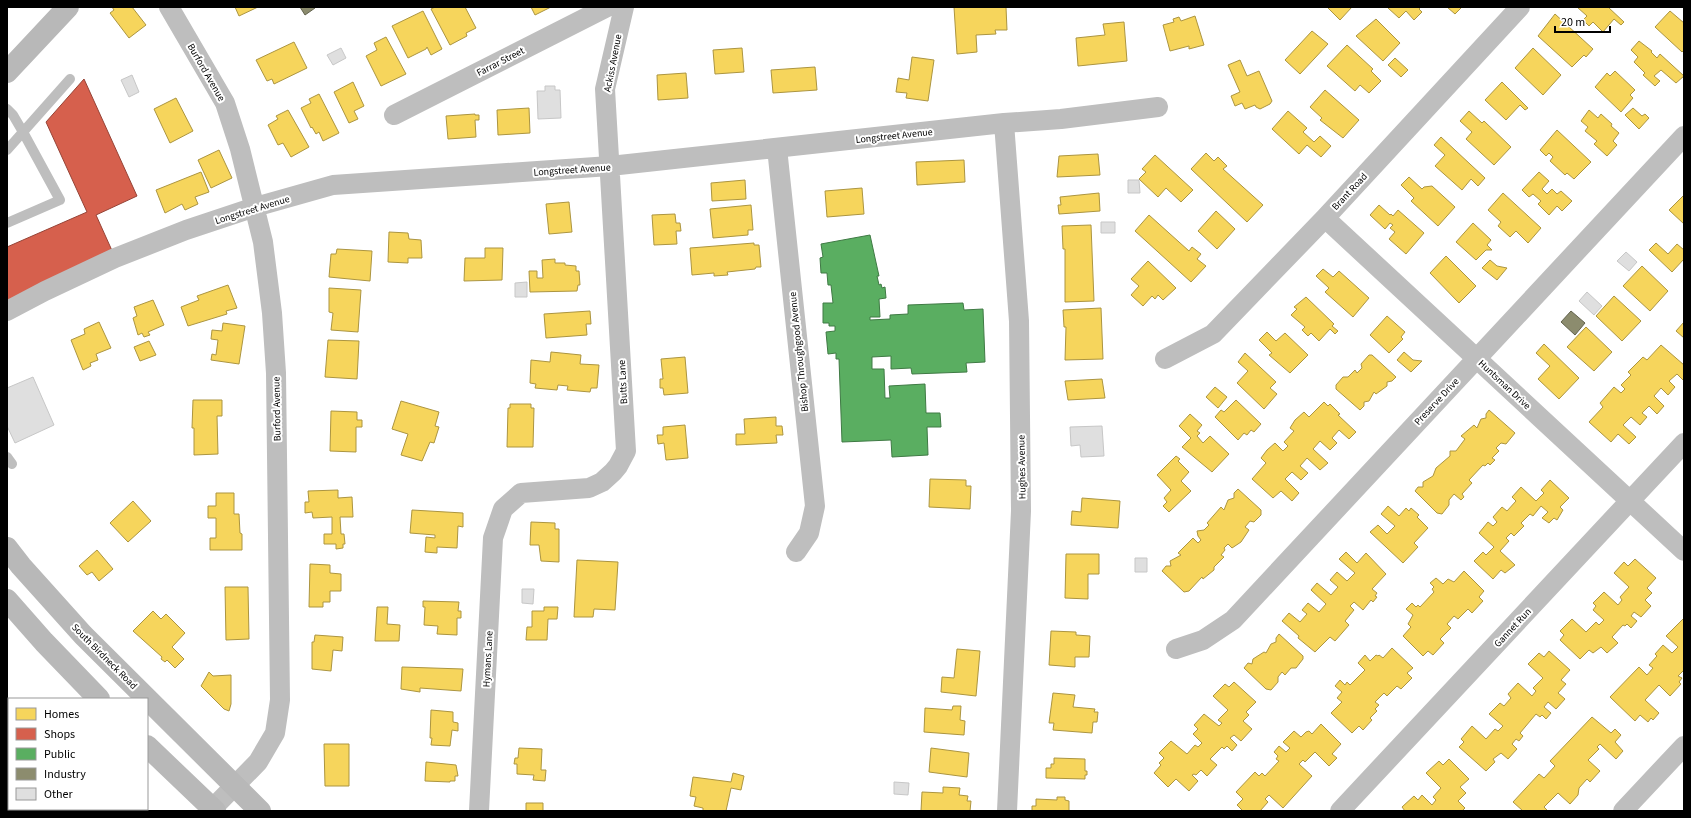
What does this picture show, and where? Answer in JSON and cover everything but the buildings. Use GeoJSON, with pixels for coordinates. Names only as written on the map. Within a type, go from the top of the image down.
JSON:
{"type":"FeatureCollection","features":[{"type":"Feature","properties":{"kind":"main road"},"geometry":{"type":"LineString","coordinates":[[7,72],[68,7]]}},
{"type":"Feature","properties":{"kind":"main road","name":"South Birdneck Road"},"geometry":{"type":"LineString","coordinates":[[7,548],[21,566],[84,635],[147,698]]}},
{"type":"Feature","properties":{"kind":"main road"},"geometry":{"type":"LineString","coordinates":[[7,600],[44,642],[98,698]]}},
{"type":"Feature","properties":{"kind":"main road","name":"South Birdneck Road"},"geometry":{"type":"LineString","coordinates":[[148,699],[260,811]]}},
{"type":"Feature","properties":{"kind":"main road"},"geometry":{"type":"LineString","coordinates":[[148,747],[212,810]]}},
{"type":"Feature","properties":{"kind":"street","name":"Burford Avenue"},"geometry":{"type":"LineString","coordinates":[[169,7],[225,103],[240,149],[263,242],[272,314],[276,373],[280,700],[275,733],[258,762],[212,810]]}},
{"type":"Feature","properties":{"kind":"street","name":"Farrar Street"},"geometry":{"type":"LineString","coordinates":[[394,115],[607,7]]}},
{"type":"Feature","properties":{"kind":"street","name":"Ackiss Avenue"},"geometry":{"type":"LineString","coordinates":[[610,166],[605,89],[624,7]]}},
{"type":"Feature","properties":{"kind":"street","name":"Brant Road"},"geometry":{"type":"LineString","coordinates":[[1165,358],[1213,334],[1325,218],[1520,7]]}},
{"type":"Feature","properties":{"kind":"street","name":"Longstreet Avenue"},"geometry":{"type":"LineString","coordinates":[[7,311],[45,291],[115,258],[186,230],[255,206],[333,185],[610,166],[1004,123],[1061,119],[1158,107]]}},
{"type":"Feature","properties":{"kind":"street","name":"Hughes Avenue"},"geometry":{"type":"LineString","coordinates":[[1004,123],[1019,320],[1021,511],[1007,811]]}},
{"type":"Feature","properties":{"kind":"street","name":"Preserve Drive"},"geometry":{"type":"LineString","coordinates":[[1176,648],[1203,640],[1233,620],[1684,136]]}},
{"type":"Feature","properties":{"kind":"street","name":"Bishop Throughgood Avenue"},"geometry":{"type":"LineString","coordinates":[[777,148],[815,506],[809,533],[796,552]]}},
{"type":"Feature","properties":{"kind":"street","name":"Butts Lane"},"geometry":{"type":"LineString","coordinates":[[503,509],[522,493],[588,488],[602,482],[618,466],[626,451],[610,166]]}},
{"type":"Feature","properties":{"kind":"street","name":"Huntsman Drive"},"geometry":{"type":"LineString","coordinates":[[1325,218],[1684,551]]}},
{"type":"Feature","properties":{"kind":"street","name":"Gannet Run"},"geometry":{"type":"LineString","coordinates":[[1340,811],[1684,443]]}},
{"type":"Feature","properties":{"kind":"street","name":"Hymans Lane"},"geometry":{"type":"LineString","coordinates":[[479,811],[493,538],[503,509]]}},
{"type":"Feature","properties":{"kind":"street"},"geometry":{"type":"LineString","coordinates":[[1623,811],[1684,746]]}},
{"type":"Feature","properties":{"kind":"lane"},"geometry":{"type":"LineString","coordinates":[[7,150],[70,79]]}},
{"type":"Feature","properties":{"kind":"lane"},"geometry":{"type":"LineString","coordinates":[[7,109],[13,115],[23,132],[60,200],[7,223]]}}]}
